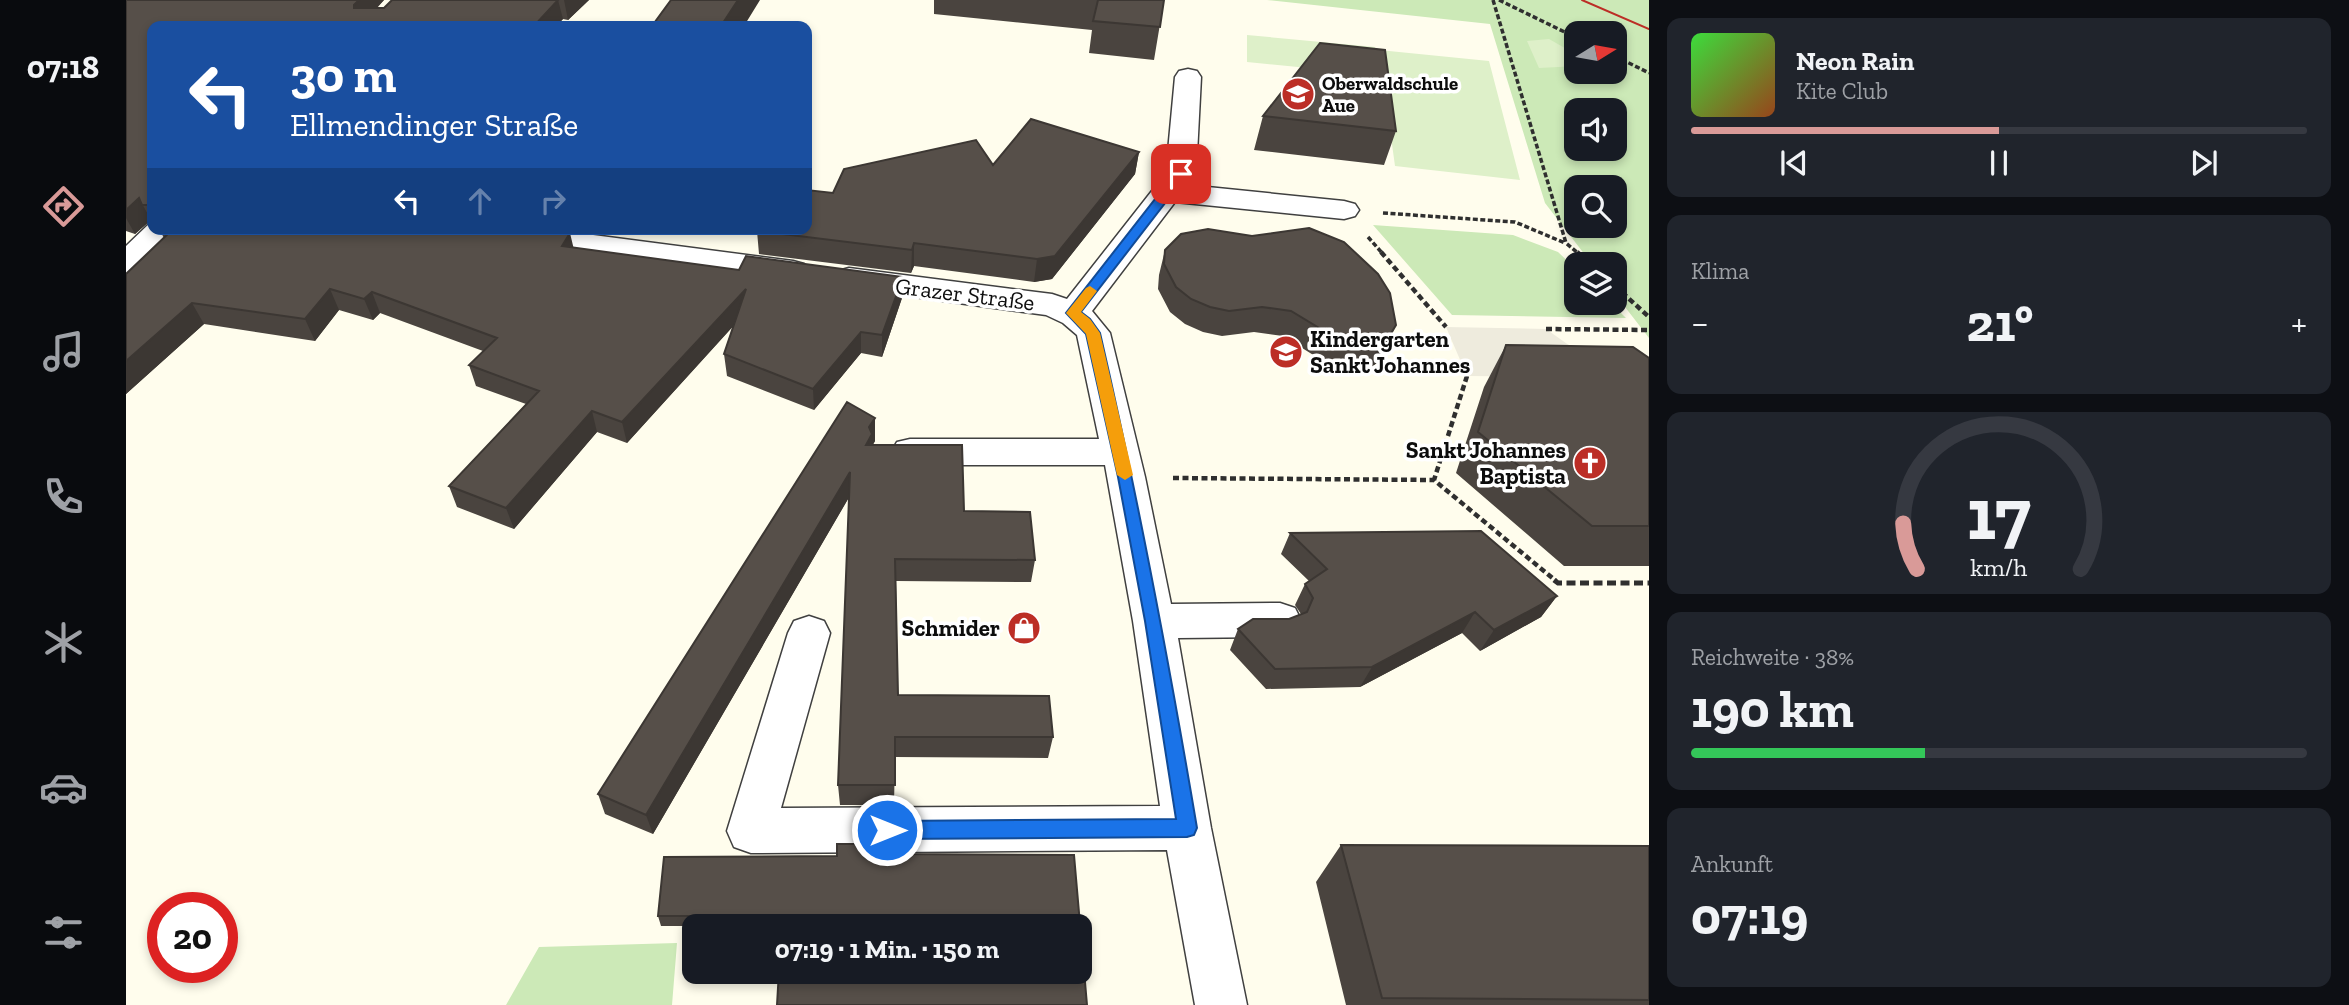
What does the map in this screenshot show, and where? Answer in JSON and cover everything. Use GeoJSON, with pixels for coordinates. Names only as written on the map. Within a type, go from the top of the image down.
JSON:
{"type":"FeatureCollection","features":[{"type":"Feature","properties":{"kind":"street"},"geometry":{"type":"LineString","coordinates":[[1188,77],[1174,183],[1073,313],[1085,322],[1093,333],[1123,465],[1154,621],[1187,828],[1221,1005]]}},
{"type":"Feature","properties":{"kind":"street"},"geometry":{"type":"LineString","coordinates":[[1174,183],[1344,210]]}},
{"type":"Feature","properties":{"kind":"street"},"geometry":{"type":"LineString","coordinates":[[130,255],[155,235]]}},
{"type":"Feature","properties":{"kind":"street","name":"Grazer Straße"},"geometry":{"type":"LineString","coordinates":[[518,235],[1052,305],[1073,313]]}},
{"type":"Feature","properties":{"kind":"street"},"geometry":{"type":"LineString","coordinates":[[891,452],[1123,465]]}},
{"type":"Feature","properties":{"kind":"street"},"geometry":{"type":"LineString","coordinates":[[1154,621],[1280,620]]}},
{"type":"Feature","properties":{"kind":"street"},"geometry":{"type":"LineString","coordinates":[[809,633],[751,831],[1187,828]]}},
{"type":"Feature","properties":{"kind":"path"},"geometry":{"type":"LineString","coordinates":[[1496,0],[1564,32]]}},
{"type":"Feature","properties":{"kind":"path"},"geometry":{"type":"LineString","coordinates":[[1496,0],[1508,57],[1566,243]]}},
{"type":"Feature","properties":{"kind":"path"},"geometry":{"type":"LineString","coordinates":[[1628,62],[1649,73]]}},
{"type":"Feature","properties":{"kind":"path"},"geometry":{"type":"LineString","coordinates":[[1344,210],[1515,222],[1566,243],[1577,252]]}},
{"type":"Feature","properties":{"kind":"path"},"geometry":{"type":"LineString","coordinates":[[1344,210],[1446,327]]}},
{"type":"Feature","properties":{"kind":"path"},"geometry":{"type":"LineString","coordinates":[[1627,297],[1649,317]]}},
{"type":"Feature","properties":{"kind":"path"},"geometry":{"type":"LineString","coordinates":[[1546,329],[1649,330]]}},
{"type":"Feature","properties":{"kind":"path"},"geometry":{"type":"LineString","coordinates":[[1434,480],[1467,376]]}},
{"type":"Feature","properties":{"kind":"path"},"geometry":{"type":"LineString","coordinates":[[1123,465],[1434,480],[1558,583],[1649,583]]}},
{"type":"Feature","properties":{"kind":"green space"},"geometry":{"type":"Polygon","coordinates":[[[1267,0],[1649,0],[1649,338],[1627,310],[1627,252],[1583,252],[1572,238],[1627,238],[1627,175],[1564,175],[1564,228],[1545,203],[1490,24],[1267,0]]]}},
{"type":"Feature","properties":{"kind":"green space"},"geometry":{"type":"Polygon","coordinates":[[[1247,35],[1375,47],[1379,75],[1247,62],[1247,35]]]}},
{"type":"Feature","properties":{"kind":"green space"},"geometry":{"type":"Polygon","coordinates":[[[1549,39],[1564,48],[1564,67],[1539,68],[1527,41],[1549,39]]]}},
{"type":"Feature","properties":{"kind":"green space"},"geometry":{"type":"Polygon","coordinates":[[[1379,50],[1489,61],[1520,180],[1395,166],[1379,50]]]}},
{"type":"Feature","properties":{"kind":"green space"},"geometry":{"type":"Polygon","coordinates":[[[1373,225],[1513,235],[1558,252],[1564,258],[1564,315],[1623,315],[1626,318],[1452,315],[1373,225]]]}},
{"type":"Feature","properties":{"kind":"green space"},"geometry":{"type":"Polygon","coordinates":[[[677,943],[672,1005],[506,1005],[539,947],[677,943]]]}},
{"type":"Feature","properties":{"kind":"shaded area"},"geometry":{"type":"Polygon","coordinates":[[[1446,327],[1546,329],[1614,377],[1467,376],[1446,327]]]}},
{"type":"Feature","properties":{"kind":"building"},"geometry":{"type":"Polygon","coordinates":[[[126,0],[359,0],[354,8],[384,8],[392,0],[558,0],[539,21],[147,21],[147,205],[142,205],[139,198],[126,210],[126,0]]]}},
{"type":"Feature","properties":{"kind":"building"},"geometry":{"type":"Polygon","coordinates":[[[671,0],[738,0],[724,21],[656,21],[671,0]]]}},
{"type":"Feature","properties":{"kind":"building"},"geometry":{"type":"Polygon","coordinates":[[[1098,0],[1164,0],[1160,27],[1093,21],[1098,0]]]}},
{"type":"Feature","properties":{"kind":"building"},"geometry":{"type":"Polygon","coordinates":[[[1320,43],[1385,50],[1396,131],[1263,116],[1320,43]]]}},
{"type":"Feature","properties":{"kind":"building"},"geometry":{"type":"Polygon","coordinates":[[[1031,119],[1139,152],[1055,256],[1037,259],[914,243],[912,250],[790,235],[812,235],[812,191],[833,193],[844,169],[976,140],[993,165],[1031,119]]]}},
{"type":"Feature","properties":{"kind":"building"},"geometry":{"type":"Polygon","coordinates":[[[1309,228],[1344,242],[1378,274],[1390,293],[1396,325],[1390,335],[1379,344],[1359,346],[1344,343],[1291,311],[1262,307],[1229,311],[1210,307],[1191,299],[1176,287],[1164,264],[1165,250],[1181,234],[1208,229],[1252,236],[1309,228]]]}},
{"type":"Feature","properties":{"kind":"building"},"geometry":{"type":"Polygon","coordinates":[[[167,235],[569,235],[562,246],[739,270],[746,256],[903,277],[882,335],[861,332],[813,389],[724,354],[746,289],[622,422],[592,411],[506,508],[449,486],[539,391],[469,365],[497,338],[372,292],[364,299],[330,289],[305,319],[192,303],[126,361],[126,274],[167,235]]]}},
{"type":"Feature","properties":{"kind":"building"},"geometry":{"type":"Polygon","coordinates":[[[1506,345],[1633,347],[1649,358],[1649,526],[1592,526],[1478,432],[1506,345]]]}},
{"type":"Feature","properties":{"kind":"building"},"geometry":{"type":"Polygon","coordinates":[[[847,402],[875,418],[869,427],[872,434],[866,445],[962,445],[964,511],[1030,512],[1035,560],[895,559],[898,695],[1049,696],[1053,737],[895,737],[895,785],[838,785],[850,472],[646,815],[598,794],[847,402]]]}},
{"type":"Feature","properties":{"kind":"building"},"geometry":{"type":"Polygon","coordinates":[[[1481,531],[1557,596],[1494,630],[1475,612],[1372,667],[1275,669],[1238,629],[1253,619],[1289,619],[1307,612],[1313,598],[1305,584],[1327,569],[1290,533],[1481,531]]]}},
{"type":"Feature","properties":{"kind":"building"},"geometry":{"type":"Polygon","coordinates":[[[837,844],[894,844],[894,854],[1074,855],[1079,914],[658,916],[664,857],[837,856],[837,844]]]}},
{"type":"Feature","properties":{"kind":"building"},"geometry":{"type":"Polygon","coordinates":[[[1341,845],[1649,846],[1649,1000],[1382,998],[1341,845]]]}},
{"type":"Feature","properties":{"kind":"building"},"geometry":{"type":"Polygon","coordinates":[[[778,984],[1085,984],[1087,1005],[777,1005],[778,984]]]}},
{"type":"Feature","properties":{"kind":"tram line"},"geometry":{"type":"LineString","coordinates":[[1582,0],[1649,29]]}},
{"type":"Feature","properties":{"kind":"slow traffic"},"geometry":{"type":"LineString","coordinates":[[1090,291],[1073,313],[1085,322],[1093,333],[1125,475]]}},
{"type":"Feature","properties":{"kind":"place","name":"Oberwaldschule Aue"},"geometry":{"type":"Point","coordinates":[1298,94]}},
{"type":"Feature","properties":{"kind":"place","name":"Kindergarten Sankt Johannes"},"geometry":{"type":"Point","coordinates":[1286,352]}},
{"type":"Feature","properties":{"kind":"place","name":"Sankt Johannes Baptista"},"geometry":{"type":"Point","coordinates":[1590,463]}},
{"type":"Feature","properties":{"kind":"place","name":"Schmider"},"geometry":{"type":"Point","coordinates":[1024,628]}},
{"type":"Feature","properties":{"kind":"route"},"geometry":{"type":"LineString","coordinates":[[887,830],[1187,828],[1154,621],[1126,477],[1093,333],[1085,322],[1073,313],[1181,174]]}}]}
